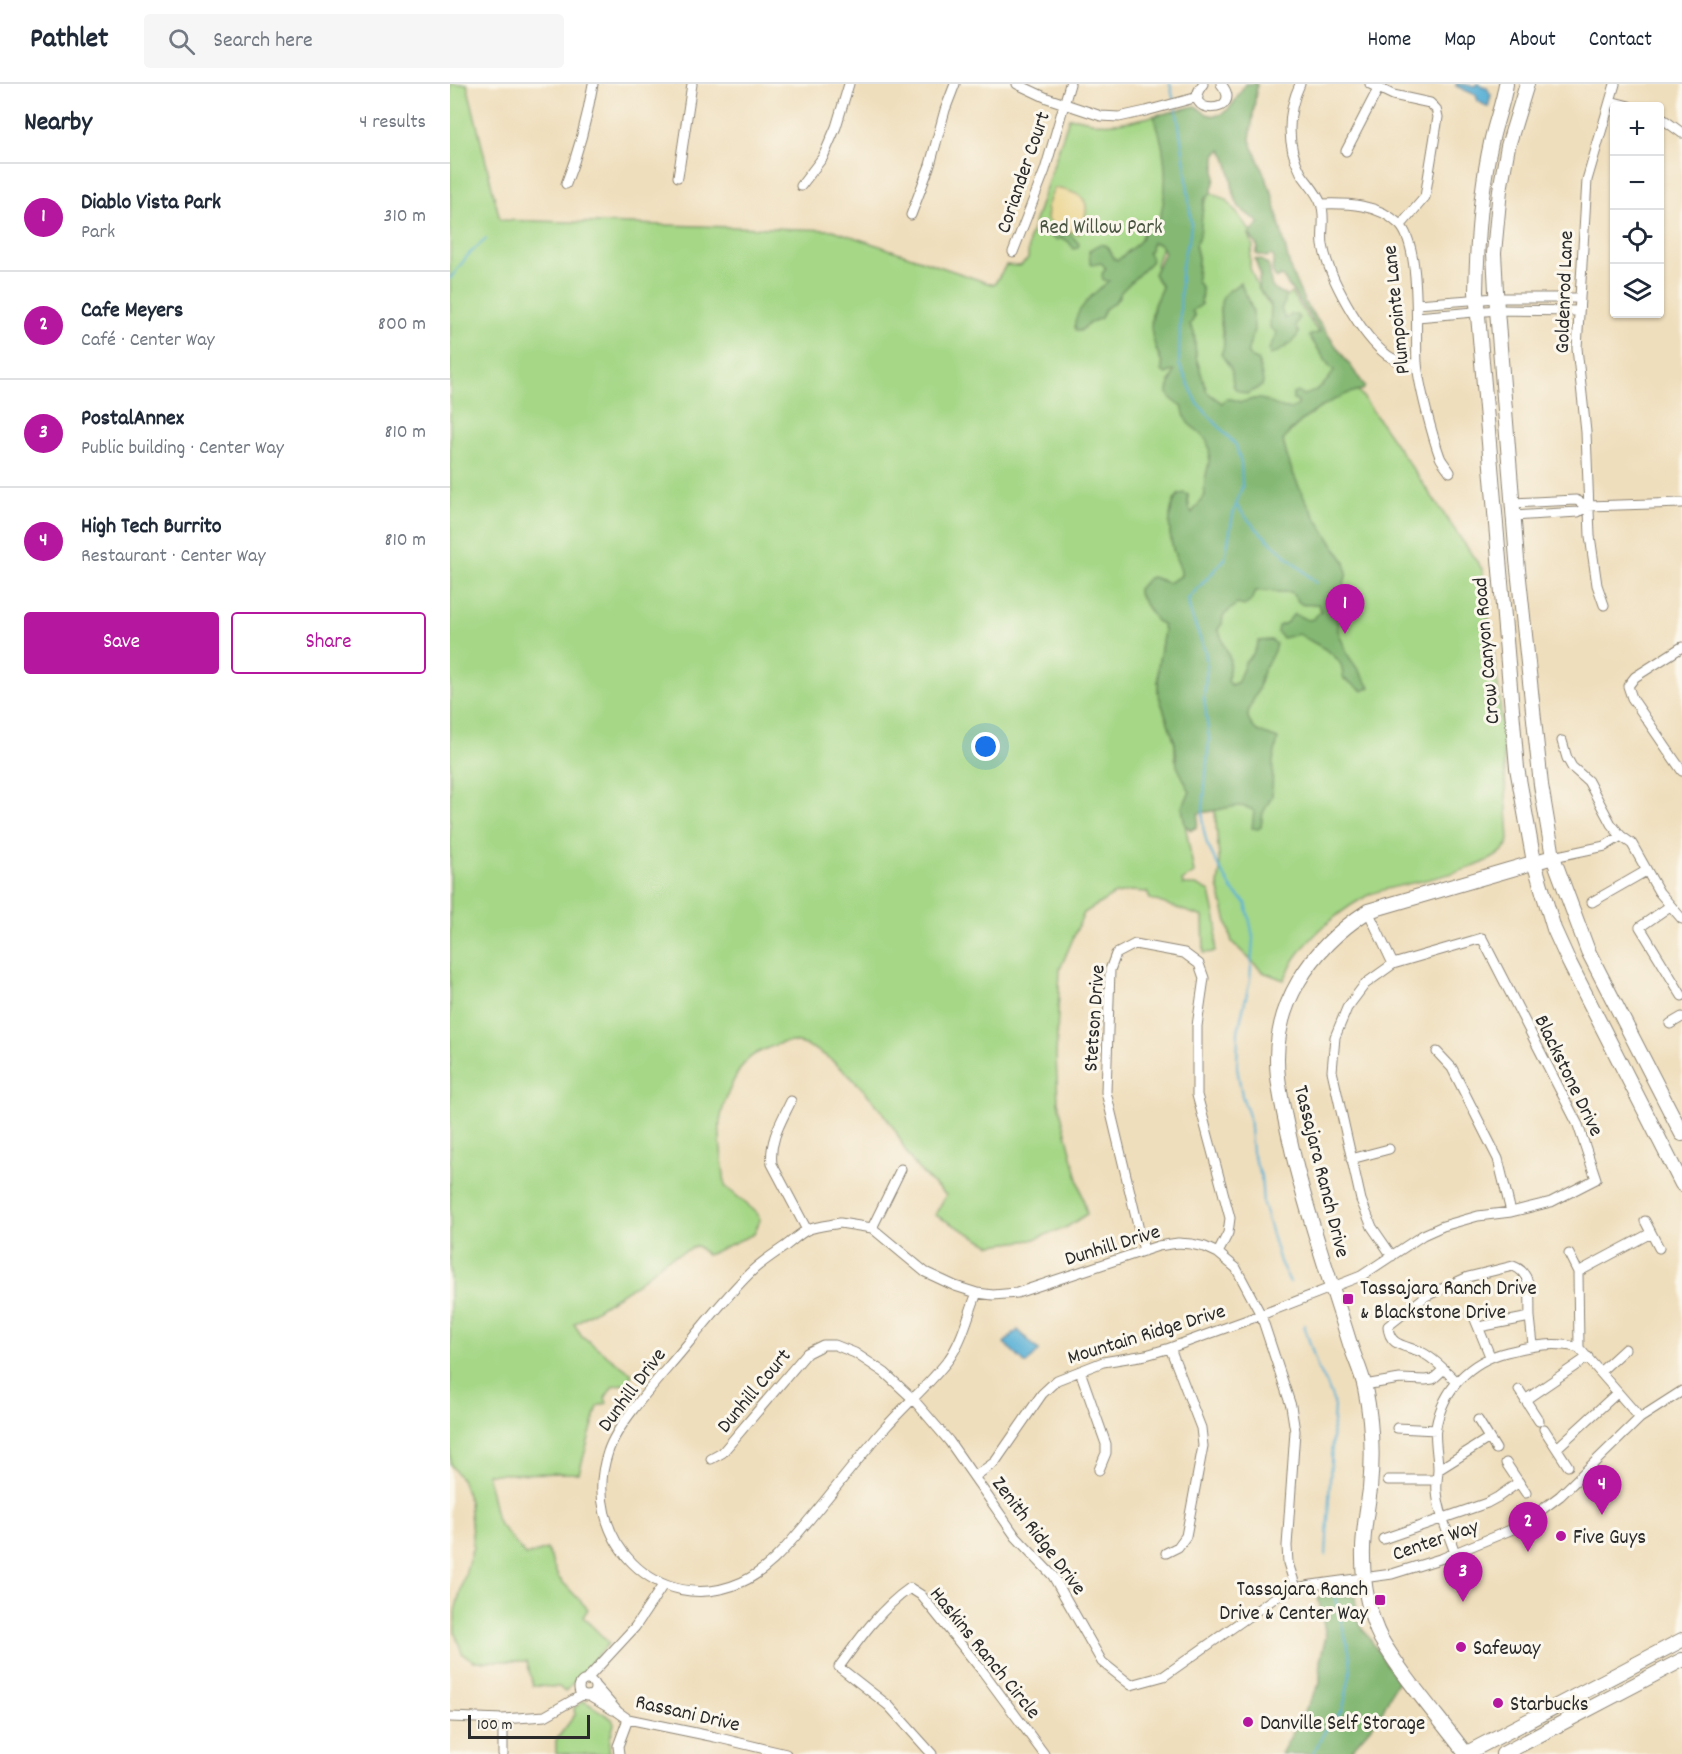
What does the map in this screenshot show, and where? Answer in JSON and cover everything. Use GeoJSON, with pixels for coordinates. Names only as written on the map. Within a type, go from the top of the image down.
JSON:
{"type":"FeatureCollection","features":[{"type":"Feature","properties":{"kind":"main road","name":"Crow Canyon Road"},"geometry":{"type":"LineString","coordinates":[[1506,84],[1491,142],[1482,193],[1477,238],[1477,306],[1517,768],[1534,862],[1554,929],[1682,1184]]}},
{"type":"Feature","properties":{"kind":"main road","name":"Crow Canyon Road"},"geometry":{"type":"LineString","coordinates":[[1522,85],[1500,190],[1494,253],[1496,304],[1537,749],[1553,857],[1588,951],[1682,1134]]}},
{"type":"Feature","properties":{"kind":"main road","name":"Tassajara Ranch Drive"},"geometry":{"type":"LineString","coordinates":[[1466,1754],[1380,1637],[1371,1611],[1364,1578],[1363,1556],[1372,1454],[1371,1420],[1364,1385],[1307,1210],[1282,1107],[1277,1075],[1277,1047],[1282,1020],[1295,985],[1330,939],[1368,912],[1553,857]]}},
{"type":"Feature","properties":{"kind":"main road"},"geometry":{"type":"LineString","coordinates":[[1466,1754],[1682,1640]]}},
{"type":"Feature","properties":{"kind":"main road"},"geometry":{"type":"LineString","coordinates":[[1503,1754],[1682,1660]]}},
{"type":"Feature","properties":{"kind":"street"},"geometry":{"type":"LineString","coordinates":[[566,184],[587,118],[593,84]]}},
{"type":"Feature","properties":{"kind":"street"},"geometry":{"type":"LineString","coordinates":[[678,177],[692,84]]}},
{"type":"Feature","properties":{"kind":"street"},"geometry":{"type":"LineString","coordinates":[[801,186],[823,158],[836,127],[849,84]]}},
{"type":"Feature","properties":{"kind":"street"},"geometry":{"type":"LineString","coordinates":[[910,214],[930,165],[945,110],[955,84]]}},
{"type":"Feature","properties":{"kind":"street"},"geometry":{"type":"LineString","coordinates":[[1017,84],[1047,98],[1101,116],[1119,117],[1194,98],[1203,84]]}},
{"type":"Feature","properties":{"kind":"street","name":"Coriander Court"},"geometry":{"type":"LineString","coordinates":[[1013,252],[1045,170],[1070,84]]}},
{"type":"Feature","properties":{"kind":"street"},"geometry":{"type":"LineString","coordinates":[[1194,98],[1207,108],[1219,107],[1226,97],[1222,84]]}},
{"type":"Feature","properties":{"kind":"street"},"geometry":{"type":"LineString","coordinates":[[1299,84],[1290,116],[1290,140],[1301,172],[1322,204],[1323,244],[1328,263],[1358,322],[1386,354],[1395,360],[1417,365]]}},
{"type":"Feature","properties":{"kind":"street","name":"Goldenrod Lane"},"geometry":{"type":"LineString","coordinates":[[1604,605],[1597,585],[1590,536],[1586,432],[1577,348],[1587,180],[1615,84]]}},
{"type":"Feature","properties":{"kind":"street"},"geometry":{"type":"LineString","coordinates":[[1346,151],[1374,86],[1393,95],[1430,103],[1436,109],[1438,117],[1425,197],[1401,225]]}},
{"type":"Feature","properties":{"kind":"street"},"geometry":{"type":"LineString","coordinates":[[1664,120],[1682,133]]}},
{"type":"Feature","properties":{"kind":"street","name":"Plumpointe Lane"},"geometry":{"type":"LineString","coordinates":[[1322,204],[1345,203],[1368,207],[1384,213],[1401,225],[1412,256],[1417,304],[1417,365],[1441,458],[1450,472]]}},
{"type":"Feature","properties":{"kind":"street"},"geometry":{"type":"LineString","coordinates":[[1417,317],[1477,306],[1580,298]]}},
{"type":"Feature","properties":{"kind":"street"},"geometry":{"type":"LineString","coordinates":[[1417,304],[1477,306]]}},
{"type":"Feature","properties":{"kind":"street"},"geometry":{"type":"LineString","coordinates":[[1496,304],[1579,311]]}},
{"type":"Feature","properties":{"kind":"street"},"geometry":{"type":"LineString","coordinates":[[1514,510],[1578,512],[1588,506],[1681,505]]}},
{"type":"Feature","properties":{"kind":"street"},"geometry":{"type":"LineString","coordinates":[[1682,648],[1635,677],[1628,686],[1632,698],[1682,771]]}},
{"type":"Feature","properties":{"kind":"street"},"geometry":{"type":"LineString","coordinates":[[1562,741],[1572,767],[1588,781],[1611,824],[1632,844],[1659,892],[1682,919]]}},
{"type":"Feature","properties":{"kind":"street"},"geometry":{"type":"LineString","coordinates":[[1553,857],[1605,846],[1621,836]]}},
{"type":"Feature","properties":{"kind":"street"},"geometry":{"type":"LineString","coordinates":[[1592,902],[1646,871]]}},
{"type":"Feature","properties":{"kind":"street"},"geometry":{"type":"LineString","coordinates":[[1670,906],[1640,927],[1682,996]]}},
{"type":"Feature","properties":{"kind":"street"},"geometry":{"type":"LineString","coordinates":[[1368,912],[1393,964]]}},
{"type":"Feature","properties":{"kind":"street","name":"Blackstone Drive"},"geometry":{"type":"LineString","coordinates":[[1332,1287],[1361,1276],[1392,1256],[1424,1235],[1443,1226],[1478,1216],[1511,1212],[1551,1202],[1596,1179],[1578,1125],[1482,938],[1393,964],[1365,984],[1347,1008],[1335,1037],[1332,1071],[1361,1200],[1372,1227],[1392,1256]]}},
{"type":"Feature","properties":{"kind":"street","name":"Stetson Drive"},"geometry":{"type":"LineString","coordinates":[[1144,1251],[1106,1092],[1110,970],[1116,954],[1135,944],[1184,953],[1199,964],[1204,978],[1197,1026],[1197,1095],[1230,1218],[1228,1233],[1218,1253]]}},
{"type":"Feature","properties":{"kind":"street"},"geometry":{"type":"LineString","coordinates":[[1670,1024],[1682,1017]]}},
{"type":"Feature","properties":{"kind":"street"},"geometry":{"type":"LineString","coordinates":[[1437,1053],[1452,1068],[1498,1159],[1511,1212]]}},
{"type":"Feature","properties":{"kind":"street"},"geometry":{"type":"LineString","coordinates":[[791,1101],[776,1132],[771,1152],[772,1164],[807,1230]]}},
{"type":"Feature","properties":{"kind":"street"},"geometry":{"type":"LineString","coordinates":[[1351,1159],[1389,1149]]}},
{"type":"Feature","properties":{"kind":"street"},"geometry":{"type":"LineString","coordinates":[[872,1228],[901,1169]]}},
{"type":"Feature","properties":{"kind":"street"},"geometry":{"type":"LineString","coordinates":[[1645,1221],[1659,1248]]}},
{"type":"Feature","properties":{"kind":"street","name":"Dunhill Drive"},"geometry":{"type":"LineString","coordinates":[[977,1293],[960,1339],[950,1358],[884,1428],[811,1519],[766,1567],[745,1581],[726,1588],[702,1591],[663,1585],[635,1566],[626,1556],[611,1531],[605,1515],[602,1486],[603,1469],[608,1450],[615,1437],[633,1411],[727,1297],[755,1269],[807,1230],[840,1223],[872,1228],[925,1272],[955,1286],[993,1295],[1017,1293],[1144,1251],[1178,1243],[1205,1247],[1218,1253],[1236,1268],[1261,1315],[1291,1406],[1293,1471],[1287,1546],[1288,1563],[1296,1588]]}},
{"type":"Feature","properties":{"kind":"street"},"geometry":{"type":"LineString","coordinates":[[1578,1272],[1651,1233]]}},
{"type":"Feature","properties":{"kind":"street"},"geometry":{"type":"LineString","coordinates":[[1569,1254],[1578,1272],[1580,1348]]}},
{"type":"Feature","properties":{"kind":"street"},"geometry":{"type":"LineString","coordinates":[[1457,1382],[1422,1353],[1394,1342],[1389,1333],[1388,1326],[1426,1296],[1468,1277],[1513,1266],[1520,1268],[1530,1290],[1533,1345]]}},
{"type":"Feature","properties":{"kind":"street","name":"Mountain Ridge Drive"},"geometry":{"type":"LineString","coordinates":[[974,1477],[995,1462],[1042,1394],[1057,1380],[1103,1362],[1146,1355],[1170,1348],[1332,1287]]}},
{"type":"Feature","properties":{"kind":"street"},"geometry":{"type":"LineString","coordinates":[[1472,1312],[1490,1356]]}},
{"type":"Feature","properties":{"kind":"street"},"geometry":{"type":"LineString","coordinates":[[1479,1327],[1530,1317]]}},
{"type":"Feature","properties":{"kind":"street"},"geometry":{"type":"LineString","coordinates":[[1455,1553],[1443,1519],[1437,1491],[1436,1430],[1446,1401],[1457,1382],[1473,1366],[1490,1356],[1533,1345],[1565,1344],[1580,1348],[1640,1418]]}},
{"type":"Feature","properties":{"kind":"street","name":"Dunhill Court"},"geometry":{"type":"LineString","coordinates":[[711,1459],[722,1454],[807,1353],[823,1345],[835,1345],[855,1353],[885,1373],[913,1399]]}},
{"type":"Feature","properties":{"kind":"street"},"geometry":{"type":"LineString","coordinates":[[1166,1554],[1178,1547],[1186,1536],[1203,1446],[1201,1428],[1170,1348]]}},
{"type":"Feature","properties":{"kind":"street"},"geometry":{"type":"LineString","coordinates":[[1600,1372],[1625,1350]]}},
{"type":"Feature","properties":{"kind":"street"},"geometry":{"type":"LineString","coordinates":[[1525,1400],[1588,1358]]}},
{"type":"Feature","properties":{"kind":"street"},"geometry":{"type":"LineString","coordinates":[[1364,1385],[1400,1379],[1425,1380],[1433,1378],[1444,1369]]}},
{"type":"Feature","properties":{"kind":"street"},"geometry":{"type":"LineString","coordinates":[[1080,1371],[1106,1444],[1106,1453],[1100,1470]]}},
{"type":"Feature","properties":{"kind":"street"},"geometry":{"type":"LineString","coordinates":[[1519,1390],[1568,1466]]}},
{"type":"Feature","properties":{"kind":"street","name":"Center Way"},"geometry":{"type":"LineString","coordinates":[[1364,1578],[1392,1574],[1455,1553],[1520,1526],[1540,1512],[1640,1418],[1682,1391]]}},
{"type":"Feature","properties":{"kind":"street"},"geometry":{"type":"LineString","coordinates":[[1557,1448],[1617,1393]]}},
{"type":"Feature","properties":{"kind":"street","name":"Zenith Ridge Drive"},"geometry":{"type":"LineString","coordinates":[[913,1399],[949,1441],[1016,1538],[1053,1576],[1102,1662],[1131,1685],[1164,1676],[1276,1597],[1296,1588],[1364,1578]]}},
{"type":"Feature","properties":{"kind":"street"},"geometry":{"type":"LineString","coordinates":[[1478,1420],[1496,1449]]}},
{"type":"Feature","properties":{"kind":"street"},"geometry":{"type":"LineString","coordinates":[[1396,1428],[1436,1430]]}},
{"type":"Feature","properties":{"kind":"street"},"geometry":{"type":"LineString","coordinates":[[1388,1480],[1437,1475],[1490,1438]]}},
{"type":"Feature","properties":{"kind":"street"},"geometry":{"type":"LineString","coordinates":[[1506,1463],[1526,1492]]}},
{"type":"Feature","properties":{"kind":"street"},"geometry":{"type":"LineString","coordinates":[[1383,1539],[1487,1503],[1519,1482]]}},
{"type":"Feature","properties":{"kind":"street"},"geometry":{"type":"LineString","coordinates":[[592,1683],[612,1652],[635,1627],[663,1585]]}},
{"type":"Feature","properties":{"kind":"street","name":"Haskins Ranch Circle"},"geometry":{"type":"LineString","coordinates":[[932,1754],[889,1706],[839,1667],[868,1628],[897,1597],[910,1588],[921,1595],[984,1673],[1044,1754]]}},
{"type":"Feature","properties":{"kind":"street"},"geometry":{"type":"LineString","coordinates":[[583,1693],[581,1682],[592,1683]]}},
{"type":"Feature","properties":{"kind":"street"},"geometry":{"type":"LineString","coordinates":[[450,1717],[503,1719],[545,1716],[583,1693],[595,1691],[592,1683]]}},
{"type":"Feature","properties":{"kind":"street","name":"Rassani Drive"},"geometry":{"type":"LineString","coordinates":[[592,1683],[618,1712],[628,1719],[786,1754]]}},
{"type":"Feature","properties":{"kind":"street","name":"Rassani Drive"},"geometry":{"type":"LineString","coordinates":[[583,1693],[604,1707],[618,1712]]}},
{"type":"Feature","properties":{"kind":"street"},"geometry":{"type":"LineString","coordinates":[[503,1719],[503,1754]]}},
{"type":"Feature","properties":{"kind":"street"},"geometry":{"type":"LineString","coordinates":[[619,1754],[618,1746],[628,1719]]}},
{"type":"Feature","properties":{"kind":"green space","name":"Red Willow Park"},"geometry":{"type":"Polygon","coordinates":[[[450,84],[467,84],[500,220],[833,230],[994,285],[1006,265],[1020,266],[1028,259],[1029,239],[1069,118],[1114,123],[1160,114],[1172,214],[1156,265],[1158,270],[1156,278],[1162,287],[1154,305],[1151,320],[1162,364],[1174,369],[1175,373],[1169,382],[1196,357],[1194,332],[1190,325],[1195,316],[1192,311],[1198,306],[1202,289],[1197,281],[1198,257],[1195,245],[1202,211],[1211,193],[1227,200],[1251,232],[1249,234],[1253,247],[1250,255],[1250,268],[1258,288],[1271,307],[1291,293],[1482,569],[1500,701],[1509,840],[1502,851],[1489,860],[1470,868],[1371,894],[1351,906],[1331,920],[1312,938],[1295,959],[1284,980],[1263,972],[1232,942],[1218,886],[1220,870],[1188,495],[1175,499],[1170,528],[1181,576],[1168,583],[1152,577],[1138,589],[1138,593],[1156,621],[1162,624],[1164,630],[1158,667],[1158,693],[1175,743],[1175,758],[1190,792],[1182,807],[1194,873],[1182,881],[1183,885],[1196,885],[1210,892],[1217,924],[1215,952],[1204,953],[1203,917],[1150,899],[1147,892],[1130,891],[1113,895],[1084,913],[1060,969],[1056,1056],[1058,1102],[1087,1214],[1067,1227],[1032,1240],[991,1245],[935,1215],[946,1195],[916,1166],[885,1115],[833,1061],[803,1044],[789,1042],[772,1046],[755,1054],[742,1066],[724,1104],[720,1122],[725,1186],[757,1213],[760,1220],[754,1234],[707,1255],[697,1246],[667,1259],[638,1283],[574,1324],[582,1336],[632,1374],[627,1383],[613,1386],[605,1398],[607,1403],[598,1406],[579,1473],[487,1474],[497,1521],[526,1556],[547,1549],[558,1577],[588,1609],[583,1617],[609,1643],[565,1692],[559,1687],[533,1686],[527,1661],[474,1661],[462,1653],[455,1632],[455,1611],[473,1546],[469,1501],[461,1479],[450,1464],[450,84]],[[1235,289],[1228,293],[1221,304],[1220,319],[1224,342],[1253,312],[1247,295],[1235,289]],[[1120,293],[1075,328],[1080,331],[1091,322],[1101,318],[1105,309],[1118,299],[1120,293]]]}},
{"type":"Feature","properties":{"kind":"green space"},"geometry":{"type":"Polygon","coordinates":[[[1245,84],[1257,84],[1250,140],[1272,193],[1291,271],[1305,303],[1365,386],[1363,390],[1342,396],[1319,409],[1297,425],[1283,441],[1287,458],[1300,489],[1345,562],[1347,573],[1337,609],[1338,630],[1347,654],[1370,687],[1363,691],[1344,679],[1342,667],[1333,655],[1322,647],[1299,634],[1283,638],[1277,632],[1278,626],[1286,623],[1294,614],[1308,620],[1313,619],[1321,611],[1318,604],[1301,604],[1291,592],[1256,591],[1250,602],[1244,606],[1237,604],[1223,616],[1222,624],[1218,629],[1230,659],[1228,681],[1231,685],[1238,682],[1245,662],[1253,654],[1259,641],[1271,640],[1276,644],[1262,674],[1248,715],[1251,725],[1256,730],[1278,739],[1273,761],[1272,796],[1263,813],[1261,827],[1258,829],[1252,828],[1254,811],[1235,806],[1199,813],[1197,827],[1191,830],[1185,825],[1182,807],[1190,792],[1177,766],[1175,743],[1158,693],[1158,667],[1164,630],[1162,624],[1156,621],[1138,593],[1138,589],[1152,577],[1168,583],[1181,576],[1170,534],[1171,509],[1178,495],[1184,493],[1188,495],[1188,507],[1192,513],[1205,495],[1210,457],[1206,440],[1187,422],[1182,406],[1168,393],[1174,370],[1166,374],[1162,371],[1162,364],[1153,340],[1151,327],[1154,305],[1162,287],[1154,274],[1164,253],[1160,244],[1152,242],[1148,253],[1151,262],[1121,292],[1115,302],[1105,309],[1101,318],[1091,322],[1080,331],[1076,330],[1075,324],[1085,303],[1109,281],[1103,280],[1102,274],[1106,268],[1101,263],[1092,265],[1090,262],[1089,251],[1102,244],[1108,247],[1114,259],[1118,260],[1140,241],[1146,225],[1155,228],[1158,225],[1164,198],[1165,170],[1162,143],[1154,116],[1195,106],[1207,114],[1220,115],[1235,101],[1245,84]],[[1222,150],[1215,156],[1215,179],[1211,193],[1205,198],[1200,236],[1195,245],[1198,257],[1197,281],[1202,289],[1201,305],[1192,311],[1195,316],[1190,325],[1194,332],[1196,357],[1207,392],[1222,403],[1227,399],[1241,402],[1258,399],[1283,408],[1293,408],[1298,405],[1298,402],[1293,400],[1293,393],[1304,395],[1318,389],[1334,370],[1309,336],[1320,332],[1318,328],[1282,276],[1276,278],[1274,275],[1272,268],[1274,257],[1256,254],[1258,247],[1249,234],[1260,224],[1238,205],[1222,150]]]}},
{"type":"Feature","properties":{"kind":"green space"},"geometry":{"type":"Polygon","coordinates":[[[1049,228],[1071,235],[1079,244],[1078,248],[1074,249],[1068,241],[1062,238],[1056,240],[1050,236],[1049,228]]]}},
{"type":"Feature","properties":{"kind":"green space"},"geometry":{"type":"Polygon","coordinates":[[[1255,259],[1268,265],[1272,286],[1278,292],[1285,294],[1285,302],[1281,309],[1285,319],[1292,314],[1299,318],[1295,326],[1299,333],[1297,336],[1278,352],[1270,355],[1269,349],[1277,333],[1270,328],[1271,305],[1258,288],[1260,274],[1255,259]]]}},
{"type":"Feature","properties":{"kind":"green space"},"geometry":{"type":"Polygon","coordinates":[[[1240,282],[1253,312],[1254,330],[1247,353],[1258,360],[1263,381],[1262,386],[1247,394],[1235,389],[1231,370],[1221,354],[1224,341],[1221,304],[1224,295],[1240,282]]]}},
{"type":"Feature","properties":{"kind":"green space"},"geometry":{"type":"Polygon","coordinates":[[[1338,1593],[1355,1597],[1358,1621],[1398,1681],[1380,1715],[1350,1752],[1351,1754],[1281,1754],[1320,1683],[1320,1661],[1326,1636],[1318,1597],[1338,1593]]]}},
{"type":"Feature","properties":{"kind":"green space"},"geometry":{"type":"Polygon","coordinates":[[[584,1701],[612,1719],[614,1724],[609,1754],[556,1754],[556,1740],[575,1715],[574,1708],[584,1701]]]}},
{"type":"Feature","properties":{"kind":"sand"},"geometry":{"type":"Polygon","coordinates":[[[1054,188],[1074,193],[1085,201],[1086,214],[1079,234],[1056,227],[1047,219],[1048,210],[1046,209],[1054,188]]]}},
{"type":"Feature","properties":{"kind":"water"},"geometry":{"type":"Polygon","coordinates":[[[1456,84],[1475,86],[1477,84],[1487,88],[1491,95],[1488,107],[1478,101],[1476,95],[1456,84]]]}},
{"type":"Feature","properties":{"kind":"water"},"geometry":{"type":"Polygon","coordinates":[[[1018,1330],[1039,1351],[1026,1364],[1004,1343],[1018,1330]]]}},
{"type":"Feature","properties":{"kind":"waterway"},"geometry":{"type":"LineString","coordinates":[[1170,84],[1174,102]]}},
{"type":"Feature","properties":{"kind":"waterway"},"geometry":{"type":"LineString","coordinates":[[1176,107],[1191,223],[1181,271],[1179,364],[1198,404],[1236,445],[1241,464],[1242,487],[1233,514],[1225,559],[1188,599],[1190,612],[1205,651],[1207,665],[1204,698],[1209,739],[1203,827],[1207,844],[1215,860],[1233,891],[1246,903],[1253,937],[1250,980],[1238,1031],[1237,1068],[1242,1096],[1249,1116],[1252,1153],[1261,1176],[1263,1204],[1280,1262],[1290,1282]]}},
{"type":"Feature","properties":{"kind":"waterway"},"geometry":{"type":"LineString","coordinates":[[450,279],[468,255],[486,239]]}},
{"type":"Feature","properties":{"kind":"waterway"},"geometry":{"type":"LineString","coordinates":[[1237,506],[1265,536],[1316,583]]}},
{"type":"Feature","properties":{"kind":"waterway"},"geometry":{"type":"LineString","coordinates":[[1304,1325],[1318,1369],[1334,1403],[1326,1556]]}},
{"type":"Feature","properties":{"kind":"waterway"},"geometry":{"type":"LineString","coordinates":[[1313,1754],[1326,1729],[1343,1709],[1351,1670],[1349,1651],[1335,1598]]}},
{"type":"Feature","properties":{"kind":"place","name":"Diablo Vista Park"},"geometry":{"type":"Point","coordinates":[1345,634]}},
{"type":"Feature","properties":{"kind":"place","name":"Tassajara Ranch Drive & Blackstone Drive"},"geometry":{"type":"Point","coordinates":[1348,1299]}},
{"type":"Feature","properties":{"kind":"place","name":"High Tech Burrito"},"geometry":{"type":"Point","coordinates":[1602,1515]}},
{"type":"Feature","properties":{"kind":"place","name":"Five Guys"},"geometry":{"type":"Point","coordinates":[1561,1536]}},
{"type":"Feature","properties":{"kind":"place","name":"Cafe Meyers"},"geometry":{"type":"Point","coordinates":[1528,1552]}},
{"type":"Feature","properties":{"kind":"place","name":"Tassajara Ranch Drive & Center Way"},"geometry":{"type":"Point","coordinates":[1380,1600]}},
{"type":"Feature","properties":{"kind":"place","name":"PostalAnnex"},"geometry":{"type":"Point","coordinates":[1463,1602]}},
{"type":"Feature","properties":{"kind":"place","name":"Safeway"},"geometry":{"type":"Point","coordinates":[1461,1647]}},
{"type":"Feature","properties":{"kind":"place","name":"Starbucks"},"geometry":{"type":"Point","coordinates":[1498,1703]}},
{"type":"Feature","properties":{"kind":"place","name":"Danville Self Storage"},"geometry":{"type":"Point","coordinates":[1248,1722]}}]}
